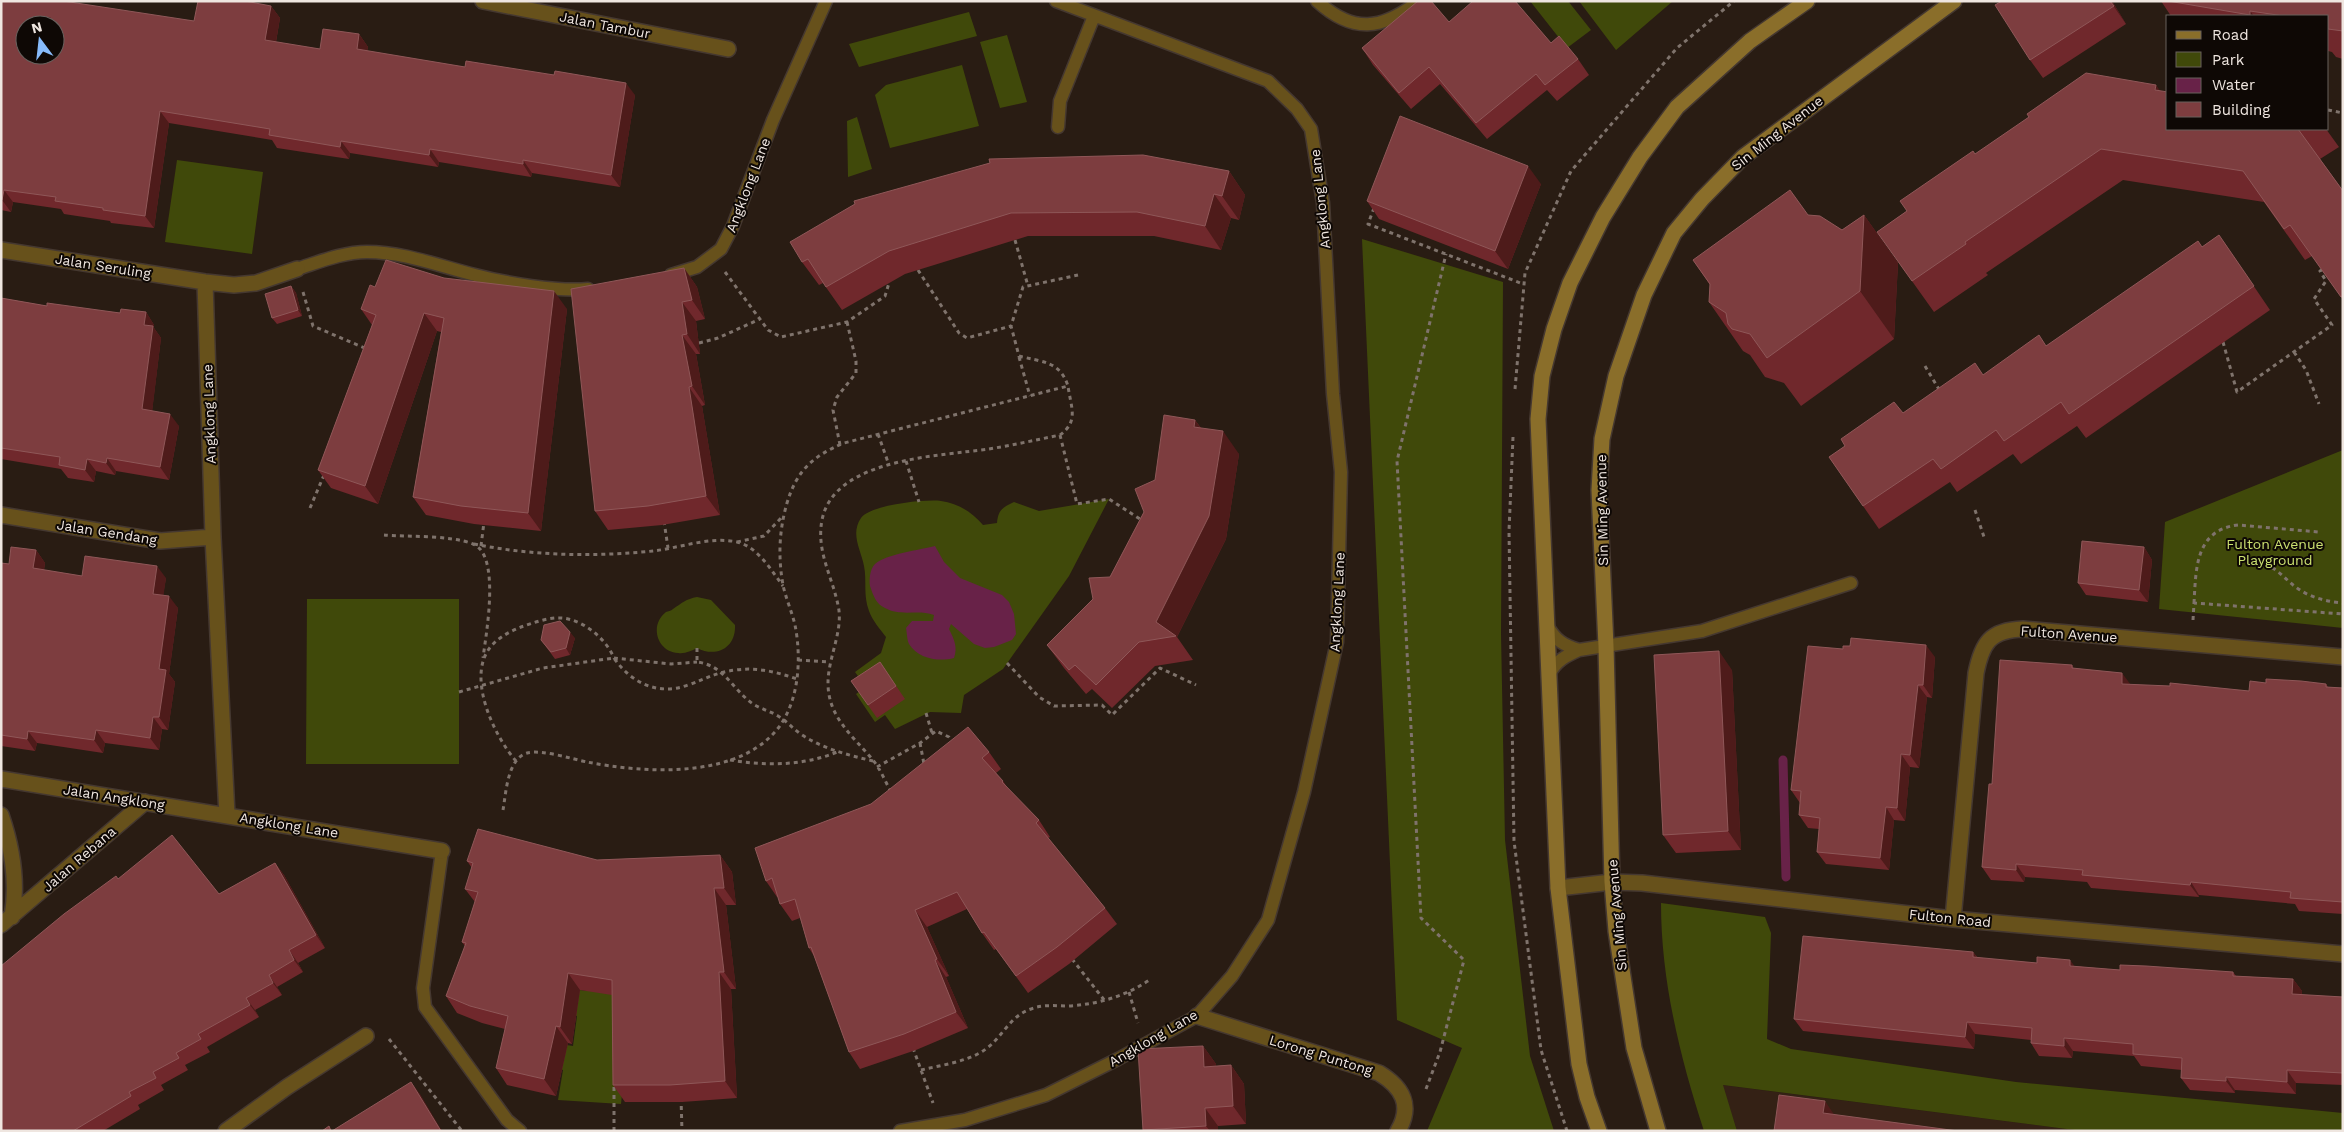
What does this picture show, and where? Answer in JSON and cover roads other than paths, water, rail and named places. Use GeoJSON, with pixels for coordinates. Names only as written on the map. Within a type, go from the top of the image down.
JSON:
{"type":"FeatureCollection","features":[{"type":"Feature","properties":{"kind":"main road"},"geometry":{"type":"LineString","coordinates":[[1599,1131],[1587,1097],[1579,1064],[1558,888],[1538,419],[1542,376],[1554,329],[1570,283],[1612,202],[1640,156],[1677,107],[1750,41],[1794,6],[1808,1]]}},
{"type":"Feature","properties":{"kind":"main road","name":"Sin Ming Avenue"},"geometry":{"type":"LineString","coordinates":[[1658,1131],[1634,1048],[1616,931],[1612,882],[1606,646],[1599,490],[1602,439],[1616,376],[1644,294],[1674,233],[1702,199],[1742,157],[1954,1]]}},
{"type":"Feature","properties":{"kind":"street","name":"Jalan Tambur"},"geometry":{"type":"LineString","coordinates":[[483,1],[728,49]]}},
{"type":"Feature","properties":{"kind":"street","name":"Jalan Seruling"},"geometry":{"type":"LineString","coordinates":[[1,250],[204,282]]}},
{"type":"Feature","properties":{"kind":"street"},"geometry":{"type":"LineString","coordinates":[[204,282],[234,285],[256,283],[297,269]]}},
{"type":"Feature","properties":{"kind":"street","name":"Angklong Lane"},"geometry":{"type":"LineString","coordinates":[[204,282],[213,537],[227,815],[442,851]]}},
{"type":"Feature","properties":{"kind":"street","name":"Jalan Gendang"},"geometry":{"type":"LineString","coordinates":[[1,515],[160,541],[213,537]]}},
{"type":"Feature","properties":{"kind":"street","name":"Fulton Avenue"},"geometry":{"type":"LineString","coordinates":[[1953,919],[1976,673],[1983,648],[1993,636],[2023,629],[2343,657]]}},
{"type":"Feature","properties":{"kind":"street","name":"Jalan Angklong"},"geometry":{"type":"LineString","coordinates":[[1,779],[227,815]]}},
{"type":"Feature","properties":{"kind":"street","name":"Jalan Rebana"},"geometry":{"type":"LineString","coordinates":[[6,921],[146,802]]}},
{"type":"Feature","properties":{"kind":"street","name":"Jalan Rebana"},"geometry":{"type":"LineString","coordinates":[[1,815],[8,842],[15,898],[6,921]]}},
{"type":"Feature","properties":{"kind":"street","name":"Fulton Road"},"geometry":{"type":"LineString","coordinates":[[1558,888],[1612,882],[1953,919],[2343,954]]}},
{"type":"Feature","properties":{"kind":"street","name":"Lorong Puntong"},"geometry":{"type":"LineString","coordinates":[[1197,1016],[1379,1073],[1389,1079],[1403,1097],[1406,1106],[1398,1131]]}},
{"type":"Feature","properties":{"kind":"street"},"geometry":{"type":"LineString","coordinates":[[226,1131],[287,1086],[366,1036]]}},
{"type":"Feature","properties":{"kind":"lane","name":"Angklong Lane"},"geometry":{"type":"LineString","coordinates":[[657,280],[697,267],[721,249],[733,226],[773,120],[826,1]]}},
{"type":"Feature","properties":{"kind":"lane","name":"Angklong Lane"},"geometry":{"type":"LineString","coordinates":[[900,1131],[941,1125],[1046,1095],[1197,1016],[1232,976],[1268,920],[1304,792],[1337,642],[1341,472],[1333,394],[1323,203],[1311,130],[1297,109],[1268,81],[1056,1]]}},
{"type":"Feature","properties":{"kind":"lane"},"geometry":{"type":"LineString","coordinates":[[1317,1],[1334,14],[1351,23],[1370,25],[1386,22],[1419,1]]}},
{"type":"Feature","properties":{"kind":"lane"},"geometry":{"type":"LineString","coordinates":[[1058,126],[1060,101],[1094,16]]}},
{"type":"Feature","properties":{"kind":"lane"},"geometry":{"type":"LineString","coordinates":[[297,269],[336,257],[365,252],[396,254],[477,276],[525,284],[580,290],[599,288]]}},
{"type":"Feature","properties":{"kind":"lane"},"geometry":{"type":"LineString","coordinates":[[1549,674],[1554,664],[1564,656],[1579,650],[1702,631],[1851,583]]}},
{"type":"Feature","properties":{"kind":"lane"},"geometry":{"type":"LineString","coordinates":[[1547,625],[1563,645],[1579,650]]}},
{"type":"Feature","properties":{"kind":"lane","name":"Angklong Lane"},"geometry":{"type":"LineString","coordinates":[[442,851],[423,988],[424,1007],[506,1120],[520,1131]]}},
{"type":"Feature","properties":{"kind":"water"},"geometry":{"type":"Polygon","coordinates":[[[935,546],[944,562],[960,578],[1002,595],[1009,602],[1014,614],[1016,634],[1012,640],[994,647],[985,648],[974,644],[951,624],[949,629],[954,640],[954,658],[942,660],[929,658],[913,649],[908,642],[906,628],[912,621],[933,621],[934,615],[891,611],[882,606],[875,599],[871,589],[870,574],[875,564],[880,561],[935,546]]]}},
{"type":"Feature","properties":{"kind":"waterway"},"geometry":{"type":"LineString","coordinates":[[1783,760],[1786,877]]}},
{"type":"Feature","properties":{"kind":"park label","name":"Fulton Avenue Playground"},"geometry":{"type":"Point","coordinates":[2275,552]}}]}
